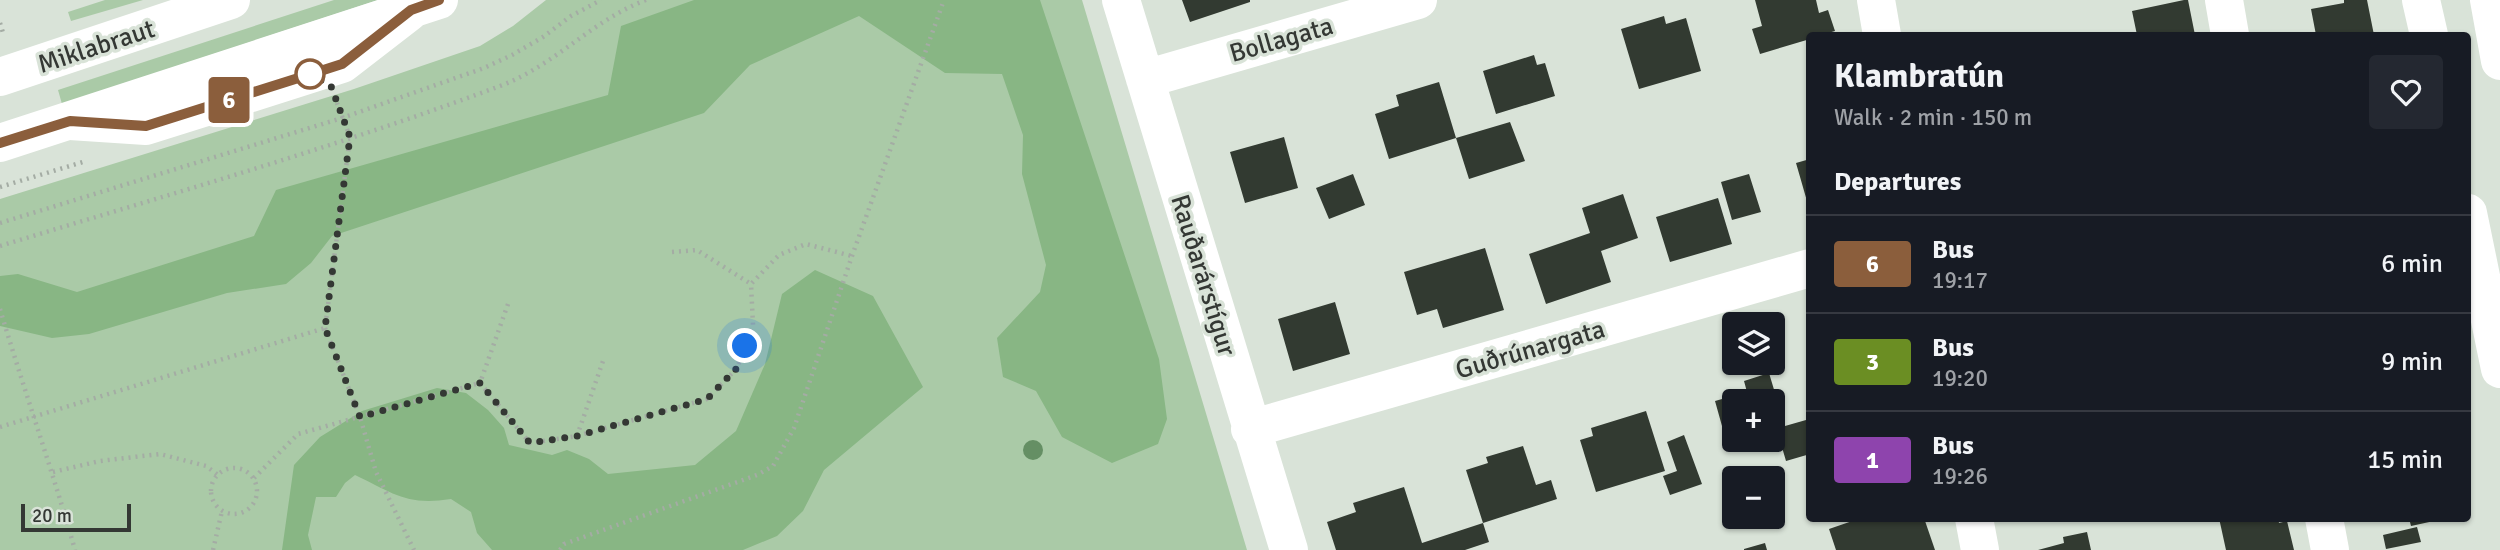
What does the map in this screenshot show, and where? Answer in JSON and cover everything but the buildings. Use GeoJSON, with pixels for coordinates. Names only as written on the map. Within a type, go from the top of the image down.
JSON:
{"type":"FeatureCollection","features":[{"type":"Feature","properties":{"kind":"main road","name":"Miklabraut"},"geometry":{"type":"LineString","coordinates":[[0,77],[231,0]]}},
{"type":"Feature","properties":{"kind":"main road","name":"Rauðarárstígur"},"geometry":{"type":"LineString","coordinates":[[1121,0],[1289,550]]}},
{"type":"Feature","properties":{"kind":"main road","name":"Bollagata"},"geometry":{"type":"LineString","coordinates":[[1145,79],[1418,0]]}},
{"type":"Feature","properties":{"kind":"main road"},"geometry":{"type":"LineString","coordinates":[[1875,0],[1881,32]]}},
{"type":"Feature","properties":{"kind":"main road"},"geometry":{"type":"LineString","coordinates":[[2224,0],[2229,32]]}},
{"type":"Feature","properties":{"kind":"main road"},"geometry":{"type":"LineString","coordinates":[[2421,0],[2427,32]]}},
{"type":"Feature","properties":{"kind":"main road"},"geometry":{"type":"LineString","coordinates":[[2489,0],[2500,61]]}},
{"type":"Feature","properties":{"kind":"main road"},"geometry":{"type":"LineString","coordinates":[[0,143],[425,5]]}},
{"type":"Feature","properties":{"kind":"main road"},"geometry":{"type":"LineString","coordinates":[[2471,228],[2500,369]]}},
{"type":"Feature","properties":{"kind":"main road","name":"Guðrúnargata"},"geometry":{"type":"LineString","coordinates":[[1250,429],[1806,269]]}},
{"type":"Feature","properties":{"kind":"main road"},"geometry":{"type":"LineString","coordinates":[[1975,522],[1980,550]]}},
{"type":"Feature","properties":{"kind":"main road"},"geometry":{"type":"LineString","coordinates":[[2325,522],[2330,550]]}},
{"type":"Feature","properties":{"kind":"path"},"geometry":{"type":"LineString","coordinates":[[0,223],[342,118],[494,64],[601,0]]}},
{"type":"Feature","properties":{"kind":"path"},"geometry":{"type":"LineString","coordinates":[[0,246],[350,137],[503,85],[559,55],[613,15],[646,0]]}},
{"type":"Feature","properties":{"kind":"path"},"geometry":{"type":"LineString","coordinates":[[560,550],[564,544],[757,475],[773,466],[794,428],[852,256],[944,0]]}},
{"type":"Feature","properties":{"kind":"path"},"geometry":{"type":"LineString","coordinates":[[0,23],[5,40]]}},
{"type":"Feature","properties":{"kind":"path"},"geometry":{"type":"LineString","coordinates":[[335,96],[350,137],[325,328],[360,417],[376,472],[414,550]]}},
{"type":"Feature","properties":{"kind":"path"},"geometry":{"type":"LineString","coordinates":[[0,187],[45,172]]}},
{"type":"Feature","properties":{"kind":"path"},"geometry":{"type":"LineString","coordinates":[[480,383],[530,443],[577,436],[707,399],[737,368],[753,325],[751,284],[779,255],[806,244],[852,256]]}},
{"type":"Feature","properties":{"kind":"path"},"geometry":{"type":"LineString","coordinates":[[672,252],[697,250],[751,284]]}},
{"type":"Feature","properties":{"kind":"path"},"geometry":{"type":"LineString","coordinates":[[480,383],[508,304]]}},
{"type":"Feature","properties":{"kind":"path"},"geometry":{"type":"LineString","coordinates":[[0,309],[32,417],[53,472],[75,550]]}},
{"type":"Feature","properties":{"kind":"path"},"geometry":{"type":"LineString","coordinates":[[0,427],[325,328]]}},
{"type":"Feature","properties":{"kind":"path"},"geometry":{"type":"LineString","coordinates":[[577,436],[604,360]]}},
{"type":"Feature","properties":{"kind":"path"},"geometry":{"type":"LineString","coordinates":[[254,478],[298,435],[480,383]]}},
{"type":"Feature","properties":{"kind":"path"},"geometry":{"type":"LineString","coordinates":[[53,472],[100,461],[160,454],[206,467],[218,475]]}},
{"type":"Feature","properties":{"kind":"path"},"geometry":{"type":"LineString","coordinates":[[237,468],[254,478],[256,498],[251,507],[242,513],[222,511],[215,503],[211,494],[212,484],[226,469],[237,468]]}},
{"type":"Feature","properties":{"kind":"path"},"geometry":{"type":"LineString","coordinates":[[213,550],[222,511]]}},
{"type":"Feature","properties":{"kind":"green space"},"geometry":{"type":"Polygon","coordinates":[[[105,0],[143,0],[71,21],[68,12],[105,0]]]}},
{"type":"Feature","properties":{"kind":"green space"},"geometry":{"type":"Polygon","coordinates":[[[334,0],[378,0],[62,104],[58,90],[334,0]]]}},
{"type":"Feature","properties":{"kind":"green space"},"geometry":{"type":"Polygon","coordinates":[[[546,0],[1082,0],[1247,550],[0,550],[0,199],[354,89],[480,46],[513,26],[546,0]]]}},
{"type":"Feature","properties":{"kind":"green space"},"geometry":{"type":"Polygon","coordinates":[[[694,0],[1040,0],[1159,359],[1167,419],[1158,444],[1112,463],[1062,437],[1036,391],[1003,377],[997,338],[1040,292],[1046,265],[1022,174],[1023,135],[1002,74],[945,73],[859,16],[750,65],[704,113],[332,236],[311,263],[286,284],[227,293],[89,334],[52,338],[0,326],[0,276],[18,274],[77,292],[254,236],[276,190],[608,95],[621,26],[694,0]]]}},
{"type":"Feature","properties":{"kind":"green space"},"geometry":{"type":"Polygon","coordinates":[[[815,270],[873,296],[923,387],[824,470],[803,511],[777,536],[743,550],[492,550],[477,533],[471,512],[451,499],[411,499],[355,475],[345,483],[336,497],[316,497],[308,535],[312,550],[282,550],[294,465],[320,437],[362,411],[437,388],[466,393],[488,410],[504,428],[509,445],[552,455],[567,450],[589,459],[608,474],[695,465],[736,431],[765,364],[782,294],[815,270]]]}},
{"type":"Feature","properties":{"kind":"bus line","name":"6"},"geometry":{"type":"LineString","coordinates":[[0,143],[70,121],[146,126],[342,64],[411,10],[439,0]]}},
{"type":"Feature","properties":{"kind":"route"},"geometry":{"type":"LineString","coordinates":[[310,74],[331,86],[350,137],[325,328],[360,417],[480,383],[530,443],[577,436],[707,399],[737,368],[745,346]]}}]}
